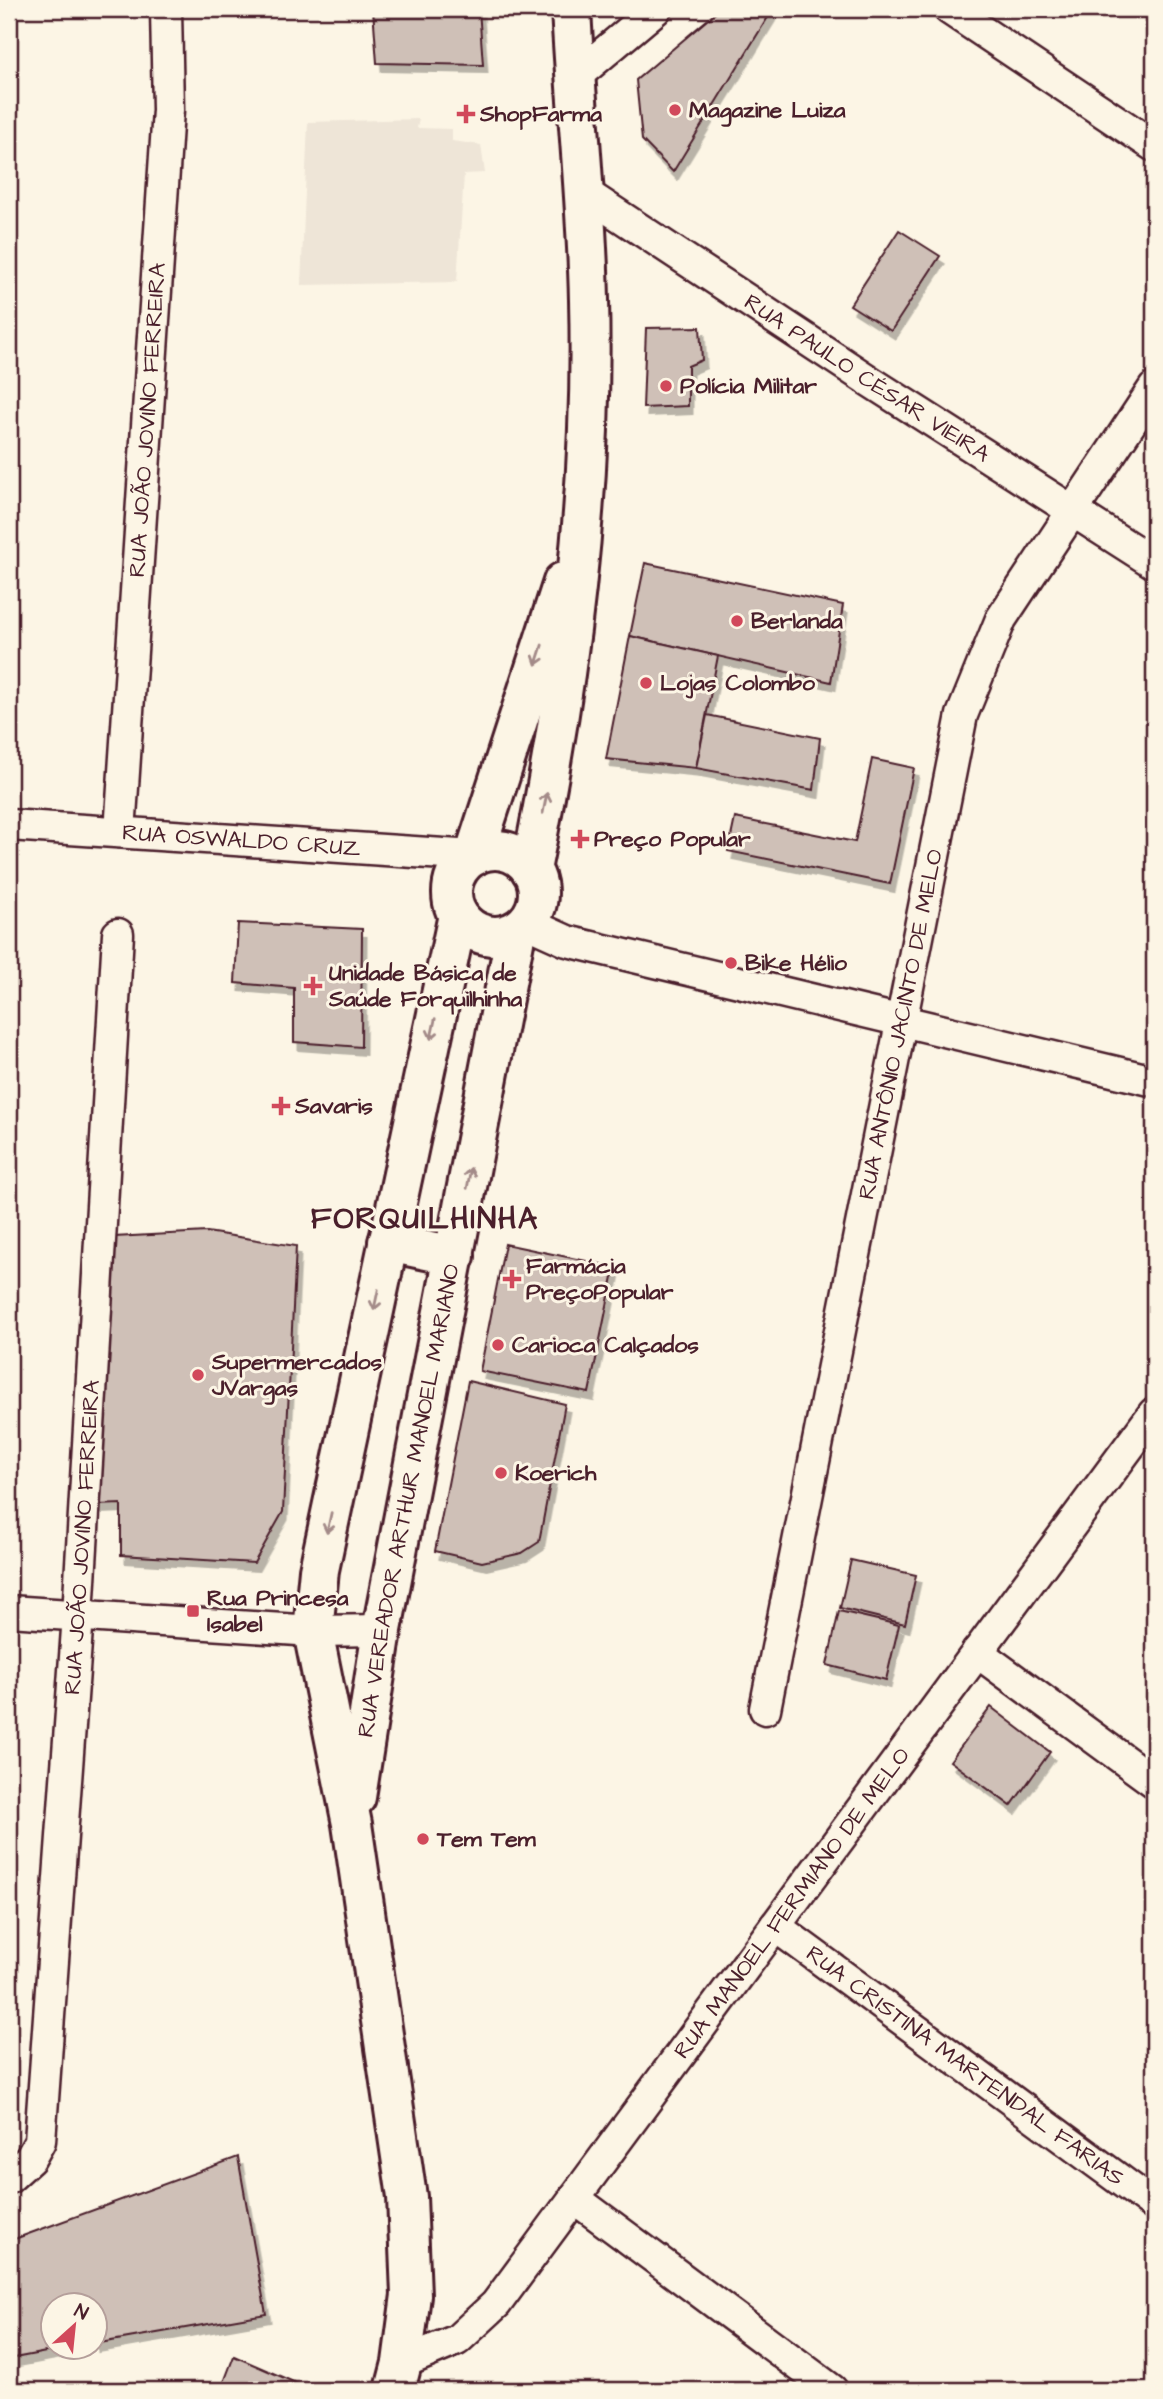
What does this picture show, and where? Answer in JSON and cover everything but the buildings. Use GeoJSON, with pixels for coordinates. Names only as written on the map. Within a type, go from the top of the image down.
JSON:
{"type":"FeatureCollection","features":[{"type":"Feature","properties":{"kind":"main road"},"geometry":{"type":"LineString","coordinates":[[531,870],[512,853],[486,851],[474,856],[461,867],[455,878],[454,903],[458,915],[478,932],[491,936],[522,927],[538,897],[531,870],[557,740],[573,636],[588,444],[589,299],[571,9]]}},
{"type":"Feature","properties":{"kind":"main road"},"geometry":{"type":"LineString","coordinates":[[474,856],[583,520]]}},
{"type":"Feature","properties":{"kind":"main road","name":"RUA VEREADOR ARTHUR MANOEL MARIANO"},"geometry":{"type":"LineString","coordinates":[[398,2377],[411,2295],[407,2197],[352,1824],[313,1631],[319,1570],[458,915]]}},
{"type":"Feature","properties":{"kind":"main road","name":"RUA VEREADOR ARTHUR MANOEL MARIANO"},"geometry":{"type":"LineString","coordinates":[[352,1824],[382,1630],[522,927]]}},
{"type":"Feature","properties":{"kind":"main road"},"geometry":{"type":"LineString","coordinates":[[388,1242],[455,1256]]}},
{"type":"Feature","properties":{"kind":"street","name":"RUA JOÃO JOVINO FERREIRA"},"geometry":{"type":"LineString","coordinates":[[120,832],[167,110],[166,9]]}},
{"type":"Feature","properties":{"kind":"street"},"geometry":{"type":"LineString","coordinates":[[575,78],[656,9]]}},
{"type":"Feature","properties":{"kind":"street"},"geometry":{"type":"LineString","coordinates":[[949,9],[1154,146]]}},
{"type":"Feature","properties":{"kind":"street","name":"RUA PAULO CÉSAR VIEIRA"},"geometry":{"type":"LineString","coordinates":[[582,191],[871,382],[1154,563]]}},
{"type":"Feature","properties":{"kind":"street","name":"RUA ANTÔNIO JACINTO DE MELO"},"geometry":{"type":"LineString","coordinates":[[765,1709],[962,715],[1001,619],[1154,388]]}},
{"type":"Feature","properties":{"kind":"street","name":"RUA OSWALDO CRUZ"},"geometry":{"type":"LineString","coordinates":[[9,825],[474,856]]}},
{"type":"Feature","properties":{"kind":"street"},"geometry":{"type":"LineString","coordinates":[[522,927],[567,942],[1154,1081]]}},
{"type":"Feature","properties":{"kind":"street","name":"RUA JOÃO JOVINO FERREIRA"},"geometry":{"type":"LineString","coordinates":[[9,2178],[30,2159],[40,2141],[78,1615],[118,933]]}},
{"type":"Feature","properties":{"kind":"street","name":"RUA MANOEL FERMIANO DE MELO"},"geometry":{"type":"LineString","coordinates":[[398,2377],[457,2340],[496,2304],[1154,1413]]}},
{"type":"Feature","properties":{"kind":"street"},"geometry":{"type":"LineString","coordinates":[[9,1611],[313,1631],[382,1630]]}},
{"type":"Feature","properties":{"kind":"street"},"geometry":{"type":"LineString","coordinates":[[977,1652],[1154,1783]]}},
{"type":"Feature","properties":{"kind":"street","name":"RUA CRISTINA MARTENDAL FARIAS"},"geometry":{"type":"LineString","coordinates":[[775,1926],[1154,2205]]}},
{"type":"Feature","properties":{"kind":"street"},"geometry":{"type":"LineString","coordinates":[[574,2198],[832,2390]]}},
{"type":"Feature","properties":{"kind":"shaded area"},"geometry":{"type":"Polygon","coordinates":[[[419,119],[417,128],[452,129],[452,141],[481,145],[485,173],[464,174],[457,282],[301,285],[308,122],[419,119]]]}},
{"type":"Feature","properties":{"kind":"place","name":"Magazine Luiza"},"geometry":{"type":"Point","coordinates":[675,110]}},
{"type":"Feature","properties":{"kind":"place","name":"ShopFarma"},"geometry":{"type":"Point","coordinates":[466,114]}},
{"type":"Feature","properties":{"kind":"place","name":"Polícia Militar"},"geometry":{"type":"Point","coordinates":[666,386]}},
{"type":"Feature","properties":{"kind":"place","name":"Berlanda"},"geometry":{"type":"Point","coordinates":[737,621]}},
{"type":"Feature","properties":{"kind":"place","name":"Lojas Colombo"},"geometry":{"type":"Point","coordinates":[646,683]}},
{"type":"Feature","properties":{"kind":"place","name":"Preço Popular"},"geometry":{"type":"Point","coordinates":[580,839]}},
{"type":"Feature","properties":{"kind":"place","name":"Bike Hélio"},"geometry":{"type":"Point","coordinates":[731,963]}},
{"type":"Feature","properties":{"kind":"place","name":"Unidade Básica de Saúde Forquilhinha"},"geometry":{"type":"Point","coordinates":[313,986]}},
{"type":"Feature","properties":{"kind":"place","name":"Savaris"},"geometry":{"type":"Point","coordinates":[281,1106]}},
{"type":"Feature","properties":{"kind":"place","name":"Farmácia PreçoPopular"},"geometry":{"type":"Point","coordinates":[512,1279]}},
{"type":"Feature","properties":{"kind":"place","name":"Carioca Calçados"},"geometry":{"type":"Point","coordinates":[498,1345]}},
{"type":"Feature","properties":{"kind":"place","name":"Supermercados JVargas"},"geometry":{"type":"Point","coordinates":[198,1375]}},
{"type":"Feature","properties":{"kind":"place","name":"Koerich"},"geometry":{"type":"Point","coordinates":[501,1473]}},
{"type":"Feature","properties":{"kind":"place","name":"Rua Princesa Isabel"},"geometry":{"type":"Point","coordinates":[193,1611]}},
{"type":"Feature","properties":{"kind":"place","name":"Tem Tem"},"geometry":{"type":"Point","coordinates":[423,1839]}},
{"type":"Feature","properties":{"kind":"district","name":"FORQUILHINHA"},"geometry":{"type":"Point","coordinates":[425,1219]}}]}
